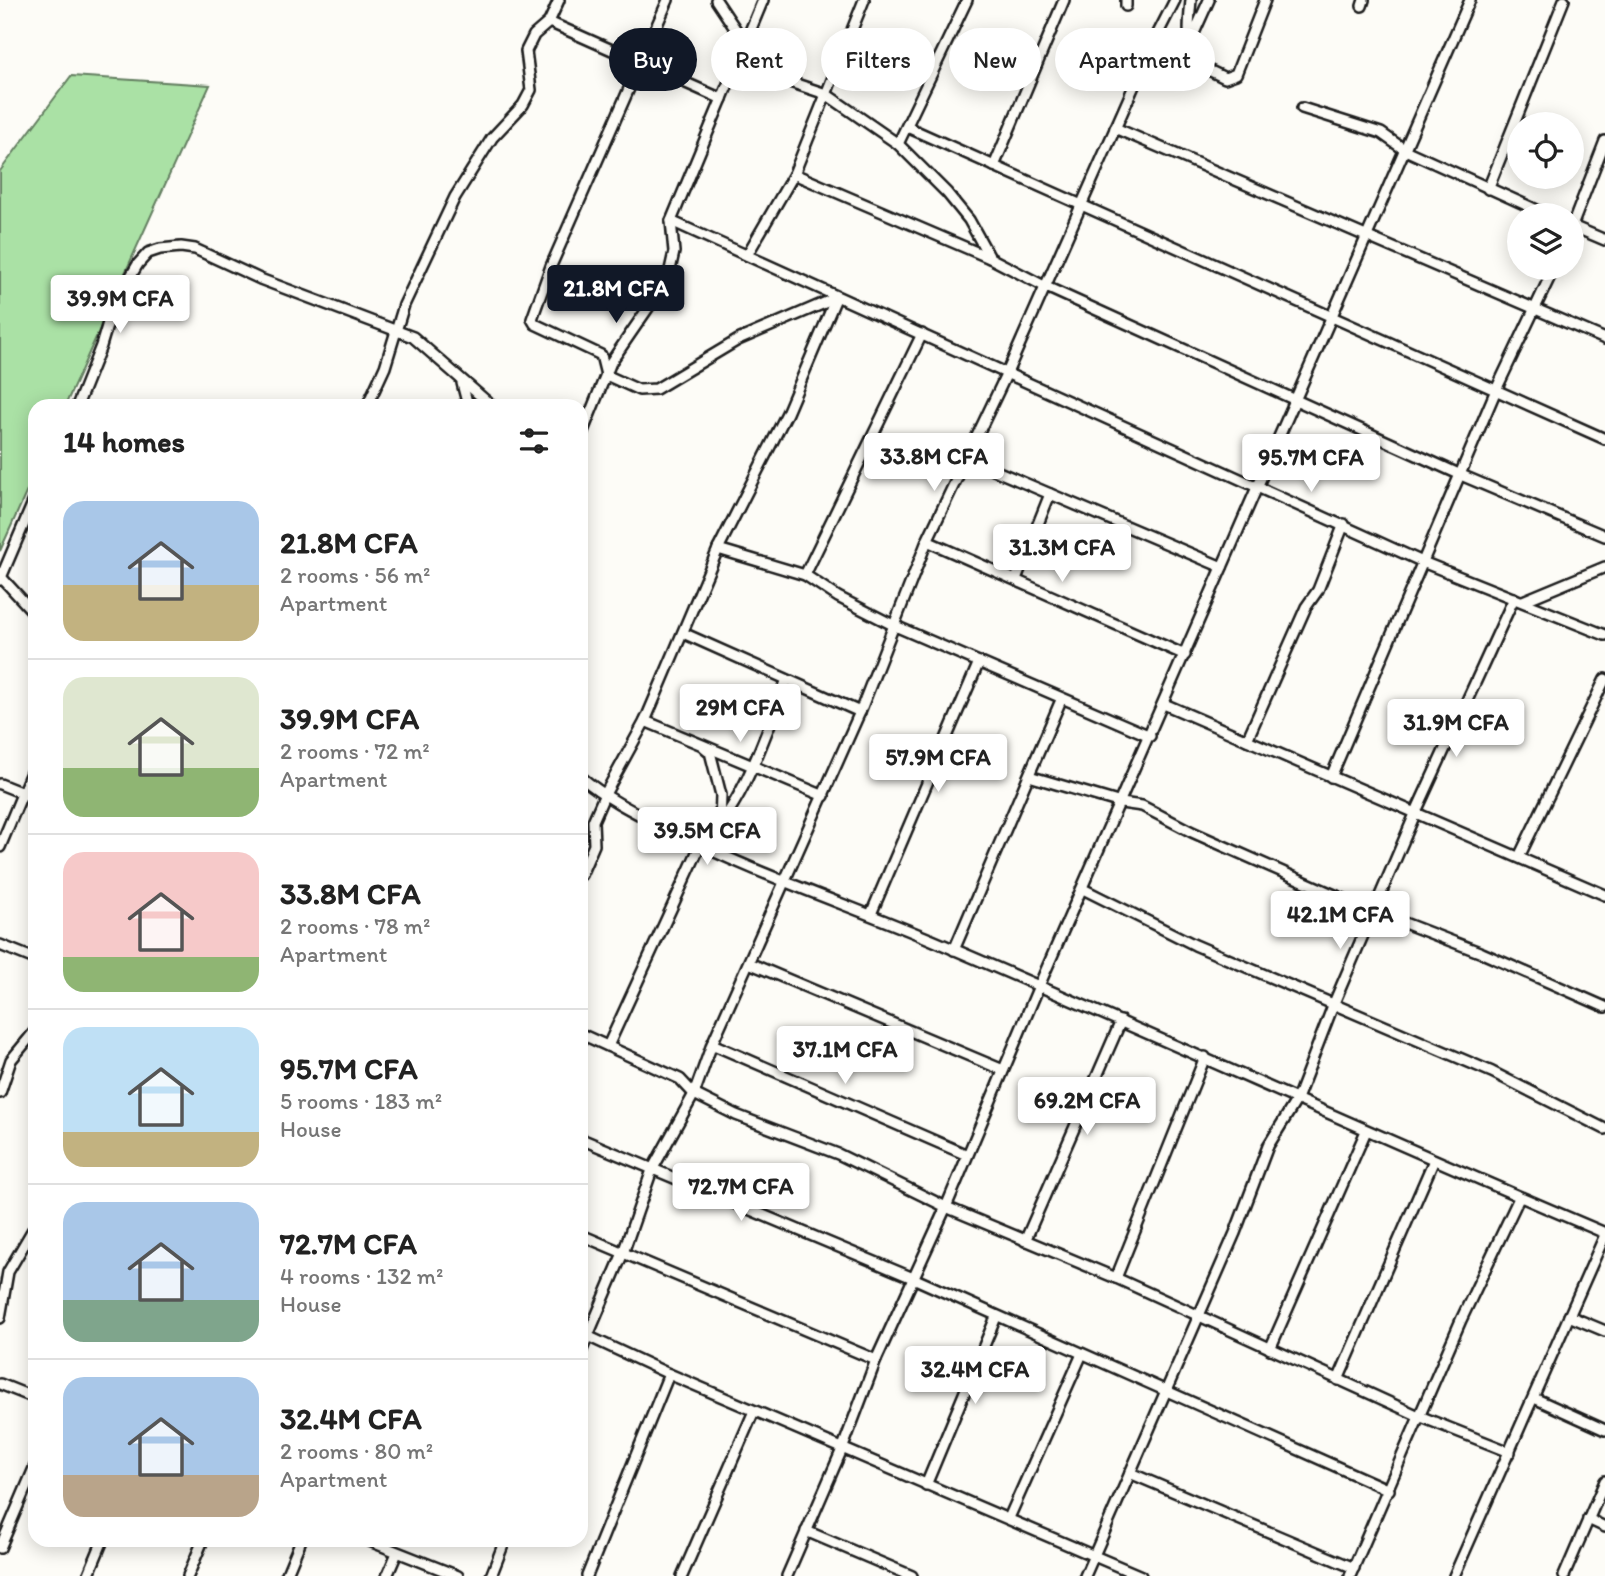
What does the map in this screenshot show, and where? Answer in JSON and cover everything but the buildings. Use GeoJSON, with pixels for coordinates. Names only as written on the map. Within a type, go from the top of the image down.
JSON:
{"type":"FeatureCollection","features":[{"type":"Feature","properties":{"kind":"street"},"geometry":{"type":"LineString","coordinates":[[371,399],[404,305],[455,197],[492,138],[523,105],[531,90],[526,51],[534,35],[549,22],[559,0]]}},
{"type":"Feature","properties":{"kind":"street"},"geometry":{"type":"LineString","coordinates":[[657,28],[668,0]]}},
{"type":"Feature","properties":{"kind":"street"},"geometry":{"type":"LineString","coordinates":[[716,0],[735,28]]}},
{"type":"Feature","properties":{"kind":"street"},"geometry":{"type":"LineString","coordinates":[[750,28],[763,0]]}},
{"type":"Feature","properties":{"kind":"street"},"geometry":{"type":"LineString","coordinates":[[747,255],[793,174],[864,0]]}},
{"type":"Feature","properties":{"kind":"street"},"geometry":{"type":"LineString","coordinates":[[898,144],[967,0]]}},
{"type":"Feature","properties":{"kind":"street"},"geometry":{"type":"LineString","coordinates":[[994,166],[1064,0]]}},
{"type":"Feature","properties":{"kind":"street"},"geometry":{"type":"LineString","coordinates":[[1161,28],[1175,0]]}},
{"type":"Feature","properties":{"kind":"street"},"geometry":{"type":"LineString","coordinates":[[1190,28],[1191,0]]}},
{"type":"Feature","properties":{"kind":"street"},"geometry":{"type":"LineString","coordinates":[[1196,28],[1209,0]]}},
{"type":"Feature","properties":{"kind":"street"},"geometry":{"type":"LineString","coordinates":[[1215,72],[1225,78],[1236,74],[1265,0]]}},
{"type":"Feature","properties":{"kind":"street"},"geometry":{"type":"LineString","coordinates":[[787,1576],[843,1447],[876,1360],[946,1206],[1039,985],[1121,803],[1330,316],[1470,0]]}},
{"type":"Feature","properties":{"kind":"street"},"geometry":{"type":"LineString","coordinates":[[1488,189],[1564,0]]}},
{"type":"Feature","properties":{"kind":"street"},"geometry":{"type":"LineString","coordinates":[[549,22],[609,49]]}},
{"type":"Feature","properties":{"kind":"street"},"geometry":{"type":"LineString","coordinates":[[697,88],[722,99]]}},
{"type":"Feature","properties":{"kind":"street"},"geometry":{"type":"LineString","coordinates":[[807,88],[826,94],[898,144],[947,193],[969,220],[990,258]]}},
{"type":"Feature","properties":{"kind":"street"},"geometry":{"type":"LineString","coordinates":[[606,375],[601,355],[536,324],[532,319],[551,266],[630,91]]}},
{"type":"Feature","properties":{"kind":"street"},"geometry":{"type":"LineString","coordinates":[[588,419],[627,334],[668,279],[674,252],[671,221],[725,91]]}},
{"type":"Feature","properties":{"kind":"street"},"geometry":{"type":"LineString","coordinates":[[588,1328],[623,1253],[652,1170],[694,1094],[712,1044],[824,796],[927,541],[968,459],[1044,286],[1083,206],[1132,91]]}},
{"type":"Feature","properties":{"kind":"street"},"geometry":{"type":"LineString","coordinates":[[1302,108],[1381,133],[1405,150],[1520,203]]}},
{"type":"Feature","properties":{"kind":"street"},"geometry":{"type":"LineString","coordinates":[[907,127],[1605,439]]}},
{"type":"Feature","properties":{"kind":"street"},"geometry":{"type":"LineString","coordinates":[[1115,128],[1605,339]]}},
{"type":"Feature","properties":{"kind":"street"},"geometry":{"type":"LineString","coordinates":[[1581,203],[1605,141]]}},
{"type":"Feature","properties":{"kind":"street"},"geometry":{"type":"LineString","coordinates":[[793,174],[990,258],[1044,286],[1461,475],[1605,536]]}},
{"type":"Feature","properties":{"kind":"street"},"geometry":{"type":"LineString","coordinates":[[671,221],[1425,563],[1605,635]]}},
{"type":"Feature","properties":{"kind":"street"},"geometry":{"type":"LineString","coordinates":[[1584,231],[1605,240]]}},
{"type":"Feature","properties":{"kind":"street"},"geometry":{"type":"LineString","coordinates":[[80,399],[101,346],[113,306],[138,264],[149,253],[160,249],[195,249],[413,338],[483,399]]}},
{"type":"Feature","properties":{"kind":"street"},"geometry":{"type":"LineString","coordinates":[[1331,777],[1425,563],[1496,390],[1549,280]]}},
{"type":"Feature","properties":{"kind":"street"},"geometry":{"type":"LineString","coordinates":[[606,375],[639,390],[656,389],[738,340],[836,298]]}},
{"type":"Feature","properties":{"kind":"street"},"geometry":{"type":"LineString","coordinates":[[588,859],[594,845],[593,821],[604,796],[645,721],[718,549],[788,413],[836,298]]}},
{"type":"Feature","properties":{"kind":"street"},"geometry":{"type":"LineString","coordinates":[[805,575],[922,334]]}},
{"type":"Feature","properties":{"kind":"street"},"geometry":{"type":"LineString","coordinates":[[462,383],[466,399]]}},
{"type":"Feature","properties":{"kind":"street"},"geometry":{"type":"LineString","coordinates":[[968,459],[1222,567]]}},
{"type":"Feature","properties":{"kind":"street"},"geometry":{"type":"LineString","coordinates":[[1016,579],[1051,494]]}},
{"type":"Feature","properties":{"kind":"street"},"geometry":{"type":"LineString","coordinates":[[28,515],[1,579],[28,607]]}},
{"type":"Feature","properties":{"kind":"street"},"geometry":{"type":"LineString","coordinates":[[1247,740],[1306,607],[1318,590],[1344,524]]}},
{"type":"Feature","properties":{"kind":"street"},"geometry":{"type":"LineString","coordinates":[[927,541],[1185,655]]}},
{"type":"Feature","properties":{"kind":"street"},"geometry":{"type":"LineString","coordinates":[[718,549],[805,575],[838,597],[894,625],[1061,700],[1150,736]]}},
{"type":"Feature","properties":{"kind":"street"},"geometry":{"type":"LineString","coordinates":[[1085,1576],[1235,1233],[1268,1146],[1297,1099],[1334,1003],[1415,814],[1519,599],[1605,568]]}},
{"type":"Feature","properties":{"kind":"street"},"geometry":{"type":"LineString","coordinates":[[683,634],[786,682],[860,712]]}},
{"type":"Feature","properties":{"kind":"street"},"geometry":{"type":"LineString","coordinates":[[871,914],[979,662]]}},
{"type":"Feature","properties":{"kind":"street"},"geometry":{"type":"LineString","coordinates":[[1519,858],[1605,678]]}},
{"type":"Feature","properties":{"kind":"street"},"geometry":{"type":"LineString","coordinates":[[608,1046],[700,846],[718,831],[754,765],[786,682]]}},
{"type":"Feature","properties":{"kind":"street"},"geometry":{"type":"LineString","coordinates":[[954,950],[1061,700]]}},
{"type":"Feature","properties":{"kind":"street"},"geometry":{"type":"LineString","coordinates":[[1164,704],[1605,895]]}},
{"type":"Feature","properties":{"kind":"street"},"geometry":{"type":"LineString","coordinates":[[645,721],[824,796]]}},
{"type":"Feature","properties":{"kind":"street"},"geometry":{"type":"LineString","coordinates":[[701,745],[710,752],[720,795],[720,825]]}},
{"type":"Feature","properties":{"kind":"street"},"geometry":{"type":"LineString","coordinates":[[1029,776],[1121,803],[1142,806],[1192,832],[1375,912],[1482,953],[1605,1007]]}},
{"type":"Feature","properties":{"kind":"street"},"geometry":{"type":"LineString","coordinates":[[0,847],[28,780]]}},
{"type":"Feature","properties":{"kind":"street"},"geometry":{"type":"LineString","coordinates":[[588,782],[604,796],[700,846],[785,884],[871,914],[1039,985],[1605,1234],[1454,1576]]}},
{"type":"Feature","properties":{"kind":"street"},"geometry":{"type":"LineString","coordinates":[[0,785],[28,796]]}},
{"type":"Feature","properties":{"kind":"street"},"geometry":{"type":"LineString","coordinates":[[1083,889],[1195,945],[1492,1072],[1605,1129]]}},
{"type":"Feature","properties":{"kind":"street"},"geometry":{"type":"LineString","coordinates":[[0,945],[28,956]]}},
{"type":"Feature","properties":{"kind":"street"},"geometry":{"type":"LineString","coordinates":[[749,963],[1003,1070]]}},
{"type":"Feature","properties":{"kind":"street"},"geometry":{"type":"LineString","coordinates":[[1026,1241],[1121,1021]]}},
{"type":"Feature","properties":{"kind":"street"},"geometry":{"type":"LineString","coordinates":[[588,1037],[680,1079],[694,1094],[736,1115],[838,1154],[946,1206],[1116,1278],[1419,1416],[1510,1452]]}},
{"type":"Feature","properties":{"kind":"street"},"geometry":{"type":"LineString","coordinates":[[0,1093],[11,1059],[28,1039]]}},
{"type":"Feature","properties":{"kind":"street"},"geometry":{"type":"LineString","coordinates":[[712,1044],[967,1155]]}},
{"type":"Feature","properties":{"kind":"street"},"geometry":{"type":"LineString","coordinates":[[1116,1278],[1205,1057]]}},
{"type":"Feature","properties":{"kind":"street"},"geometry":{"type":"LineString","coordinates":[[1270,1349],[1366,1131]]}},
{"type":"Feature","properties":{"kind":"street"},"geometry":{"type":"LineString","coordinates":[[588,1142],[913,1278],[996,1317],[1353,1471],[1389,1490]]}},
{"type":"Feature","properties":{"kind":"street"},"geometry":{"type":"LineString","coordinates":[[1338,1380],[1434,1160]]}},
{"type":"Feature","properties":{"kind":"street"},"geometry":{"type":"LineString","coordinates":[[1130,1473],[1352,1572],[1518,1198]]}},
{"type":"Feature","properties":{"kind":"street"},"geometry":{"type":"LineString","coordinates":[[0,1318],[8,1272],[28,1238]]}},
{"type":"Feature","properties":{"kind":"street"},"geometry":{"type":"LineString","coordinates":[[588,1238],[876,1360]]}},
{"type":"Feature","properties":{"kind":"street"},"geometry":{"type":"LineString","coordinates":[[1569,1316],[1605,1331]]}},
{"type":"Feature","properties":{"kind":"street"},"geometry":{"type":"LineString","coordinates":[[926,1485],[996,1317]]}},
{"type":"Feature","properties":{"kind":"street"},"geometry":{"type":"LineString","coordinates":[[588,1335],[754,1411],[1141,1576]]}},
{"type":"Feature","properties":{"kind":"street"},"geometry":{"type":"LineString","coordinates":[[1009,1518],[1082,1354]]}},
{"type":"Feature","properties":{"kind":"street"},"geometry":{"type":"LineString","coordinates":[[587,1576],[669,1374]]}},
{"type":"Feature","properties":{"kind":"street"},"geometry":{"type":"LineString","coordinates":[[0,1384],[28,1395]]}},
{"type":"Feature","properties":{"kind":"street"},"geometry":{"type":"LineString","coordinates":[[1534,1398],[1605,1430]]}},
{"type":"Feature","properties":{"kind":"street"},"geometry":{"type":"LineString","coordinates":[[682,1576],[754,1411]]}},
{"type":"Feature","properties":{"kind":"street"},"geometry":{"type":"LineString","coordinates":[[1564,1576],[1605,1481]]}},
{"type":"Feature","properties":{"kind":"street"},"geometry":{"type":"LineString","coordinates":[[0,1548],[28,1482]]}},
{"type":"Feature","properties":{"kind":"street"},"geometry":{"type":"LineString","coordinates":[[1588,1519],[1605,1527]]}},
{"type":"Feature","properties":{"kind":"street"},"geometry":{"type":"LineString","coordinates":[[806,1531],[912,1576]]}},
{"type":"Feature","properties":{"kind":"street"},"geometry":{"type":"LineString","coordinates":[[88,1576],[100,1547]]}},
{"type":"Feature","properties":{"kind":"street"},"geometry":{"type":"LineString","coordinates":[[188,1576],[200,1547]]}},
{"type":"Feature","properties":{"kind":"street"},"geometry":{"type":"LineString","coordinates":[[286,1576],[298,1547]]}},
{"type":"Feature","properties":{"kind":"street"},"geometry":{"type":"LineString","coordinates":[[383,1547],[458,1576]]}},
{"type":"Feature","properties":{"kind":"street"},"geometry":{"type":"LineString","coordinates":[[491,1576],[502,1547]]}},
{"type":"Feature","properties":{"kind":"street"},"geometry":{"type":"LineString","coordinates":[[387,1576],[397,1553]]}},
{"type":"Feature","properties":{"kind":"green space"},"geometry":{"type":"Polygon","coordinates":[[[71,76],[210,85],[68,399],[28,399],[28,489],[0,551],[0,171],[71,76]]]}}]}
